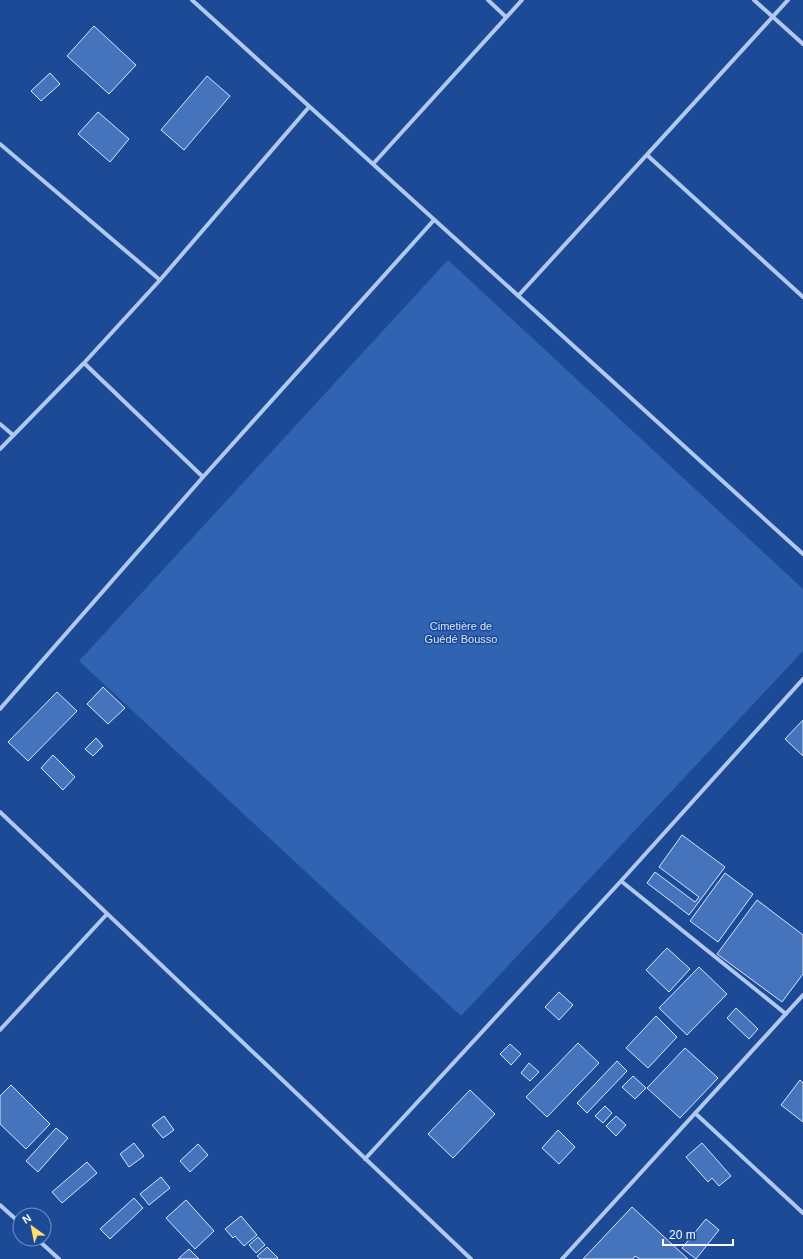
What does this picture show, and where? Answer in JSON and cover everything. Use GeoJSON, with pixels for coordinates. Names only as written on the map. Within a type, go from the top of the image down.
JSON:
{"type":"FeatureCollection","features":[{"type":"Feature","properties":{"kind":"street"},"geometry":{"type":"LineString","coordinates":[[192,0],[803,554]]}},
{"type":"Feature","properties":{"kind":"street"},"geometry":{"type":"LineString","coordinates":[[488,0],[506,17]]}},
{"type":"Feature","properties":{"kind":"street"},"geometry":{"type":"LineString","coordinates":[[372,164],[522,0]]}},
{"type":"Feature","properties":{"kind":"street"},"geometry":{"type":"LineString","coordinates":[[754,0],[803,44]]}},
{"type":"Feature","properties":{"kind":"street"},"geometry":{"type":"LineString","coordinates":[[518,296],[788,0]]}},
{"type":"Feature","properties":{"kind":"street"},"geometry":{"type":"LineString","coordinates":[[0,449],[84,363],[160,280],[309,107]]}},
{"type":"Feature","properties":{"kind":"street"},"geometry":{"type":"LineString","coordinates":[[0,144],[160,280]]}},
{"type":"Feature","properties":{"kind":"street"},"geometry":{"type":"LineString","coordinates":[[647,155],[803,296]]}},
{"type":"Feature","properties":{"kind":"street"},"geometry":{"type":"LineString","coordinates":[[0,709],[203,477],[434,220]]}},
{"type":"Feature","properties":{"kind":"street"},"geometry":{"type":"LineString","coordinates":[[84,363],[203,477]]}},
{"type":"Feature","properties":{"kind":"street"},"geometry":{"type":"LineString","coordinates":[[0,424],[13,435]]}},
{"type":"Feature","properties":{"kind":"street"},"geometry":{"type":"LineString","coordinates":[[365,1159],[621,881],[803,679]]}},
{"type":"Feature","properties":{"kind":"street"},"geometry":{"type":"LineString","coordinates":[[0,812],[471,1259]]}},
{"type":"Feature","properties":{"kind":"street"},"geometry":{"type":"LineString","coordinates":[[621,881],[786,1014]]}},
{"type":"Feature","properties":{"kind":"street"},"geometry":{"type":"LineString","coordinates":[[0,1030],[107,914]]}},
{"type":"Feature","properties":{"kind":"street"},"geometry":{"type":"LineString","coordinates":[[562,1259],[803,995]]}},
{"type":"Feature","properties":{"kind":"street"},"geometry":{"type":"LineString","coordinates":[[695,1113],[803,1213]]}},
{"type":"Feature","properties":{"kind":"street"},"geometry":{"type":"LineString","coordinates":[[0,1205],[12,1216]]}},
{"type":"Feature","properties":{"kind":"street"},"geometry":{"type":"LineString","coordinates":[[46,1247],[59,1259]]}},
{"type":"Feature","properties":{"kind":"green space","name":"Cimetière de Guédé Bousso"},"geometry":{"type":"Polygon","coordinates":[[[448,260],[803,589],[803,651],[461,1016],[79,661],[448,260]]]}},
{"type":"Feature","properties":{"kind":"building"},"geometry":{"type":"Polygon","coordinates":[[[94,26],[136,65],[109,94],[67,56],[94,26]]]}},
{"type":"Feature","properties":{"kind":"building"},"geometry":{"type":"Polygon","coordinates":[[[50,73],[60,84],[41,101],[31,91],[50,73]]]}},
{"type":"Feature","properties":{"kind":"building"},"geometry":{"type":"Polygon","coordinates":[[[207,76],[230,96],[184,150],[161,130],[207,76]]]}},
{"type":"Feature","properties":{"kind":"building"},"geometry":{"type":"Polygon","coordinates":[[[98,112],[129,139],[110,162],[78,134],[98,112]]]}},
{"type":"Feature","properties":{"kind":"building"},"geometry":{"type":"Polygon","coordinates":[[[103,687],[125,708],[108,724],[87,704],[103,687]]]}},
{"type":"Feature","properties":{"kind":"building"},"geometry":{"type":"Polygon","coordinates":[[[57,692],[77,711],[28,761],[8,742],[57,692]]]}},
{"type":"Feature","properties":{"kind":"building"},"geometry":{"type":"Polygon","coordinates":[[[803,720],[803,756],[785,739],[803,720]]]}},
{"type":"Feature","properties":{"kind":"building"},"geometry":{"type":"Polygon","coordinates":[[[96,738],[103,746],[93,756],[85,749],[96,738]]]}},
{"type":"Feature","properties":{"kind":"building"},"geometry":{"type":"Polygon","coordinates":[[[53,755],[75,777],[63,790],[41,768],[53,755]]]}},
{"type":"Feature","properties":{"kind":"building"},"geometry":{"type":"Polygon","coordinates":[[[682,835],[725,867],[689,915],[647,883],[655,872],[695,902],[699,897],[659,867],[682,835]]]}},
{"type":"Feature","properties":{"kind":"building"},"geometry":{"type":"Polygon","coordinates":[[[725,873],[753,894],[718,942],[690,921],[725,873]]]}},
{"type":"Feature","properties":{"kind":"building"},"geometry":{"type":"Polygon","coordinates":[[[757,900],[803,935],[803,974],[782,1002],[717,954],[757,900]]]}},
{"type":"Feature","properties":{"kind":"building"},"geometry":{"type":"Polygon","coordinates":[[[667,948],[690,969],[669,992],[646,970],[667,948]]]}},
{"type":"Feature","properties":{"kind":"building"},"geometry":{"type":"Polygon","coordinates":[[[699,967],[727,994],[687,1035],[659,1008],[699,967]]]}},
{"type":"Feature","properties":{"kind":"building"},"geometry":{"type":"Polygon","coordinates":[[[559,992],[573,1005],[559,1020],[545,1007],[559,992]]]}},
{"type":"Feature","properties":{"kind":"building"},"geometry":{"type":"Polygon","coordinates":[[[736,1008],[758,1029],[749,1039],[727,1018],[736,1008]]]}},
{"type":"Feature","properties":{"kind":"building"},"geometry":{"type":"Polygon","coordinates":[[[656,1016],[677,1037],[648,1068],[626,1048],[656,1016]]]}},
{"type":"Feature","properties":{"kind":"building"},"geometry":{"type":"Polygon","coordinates":[[[578,1043],[599,1063],[547,1117],[526,1097],[578,1043]]]}},
{"type":"Feature","properties":{"kind":"building"},"geometry":{"type":"Polygon","coordinates":[[[510,1044],[521,1054],[511,1065],[500,1054],[510,1044]]]}},
{"type":"Feature","properties":{"kind":"building"},"geometry":{"type":"Polygon","coordinates":[[[685,1048],[718,1078],[680,1118],[647,1088],[685,1048]]]}},
{"type":"Feature","properties":{"kind":"building"},"geometry":{"type":"Polygon","coordinates":[[[617,1061],[627,1071],[587,1113],[577,1103],[617,1061]]]}},
{"type":"Feature","properties":{"kind":"building"},"geometry":{"type":"Polygon","coordinates":[[[529,1063],[539,1072],[530,1081],[521,1073],[529,1063]]]}},
{"type":"Feature","properties":{"kind":"building"},"geometry":{"type":"Polygon","coordinates":[[[633,1076],[646,1088],[635,1099],[622,1087],[633,1076]]]}},
{"type":"Feature","properties":{"kind":"building"},"geometry":{"type":"Polygon","coordinates":[[[800,1080],[803,1083],[803,1122],[781,1105],[800,1080]]]}},
{"type":"Feature","properties":{"kind":"building"},"geometry":{"type":"Polygon","coordinates":[[[11,1085],[50,1124],[26,1149],[0,1124],[0,1096],[11,1085]]]}},
{"type":"Feature","properties":{"kind":"building"},"geometry":{"type":"Polygon","coordinates":[[[470,1090],[495,1114],[453,1158],[428,1134],[470,1090]]]}},
{"type":"Feature","properties":{"kind":"building"},"geometry":{"type":"Polygon","coordinates":[[[605,1106],[612,1113],[603,1123],[595,1116],[605,1106]]]}},
{"type":"Feature","properties":{"kind":"building"},"geometry":{"type":"Polygon","coordinates":[[[164,1116],[174,1130],[163,1138],[152,1125],[164,1116]]]}},
{"type":"Feature","properties":{"kind":"building"},"geometry":{"type":"Polygon","coordinates":[[[616,1116],[626,1125],[616,1136],[606,1126],[616,1116]]]}},
{"type":"Feature","properties":{"kind":"building"},"geometry":{"type":"Polygon","coordinates":[[[56,1128],[68,1138],[38,1172],[26,1161],[56,1128]]]}},
{"type":"Feature","properties":{"kind":"building"},"geometry":{"type":"Polygon","coordinates":[[[558,1130],[575,1147],[559,1164],[542,1148],[558,1130]]]}},
{"type":"Feature","properties":{"kind":"building"},"geometry":{"type":"Polygon","coordinates":[[[134,1143],[144,1156],[129,1167],[120,1154],[134,1143]]]}},
{"type":"Feature","properties":{"kind":"building"},"geometry":{"type":"Polygon","coordinates":[[[702,1143],[731,1176],[719,1186],[712,1178],[708,1182],[686,1157],[702,1143]]]}},
{"type":"Feature","properties":{"kind":"building"},"geometry":{"type":"Polygon","coordinates":[[[198,1144],[208,1155],[190,1172],[180,1161],[198,1144]]]}},
{"type":"Feature","properties":{"kind":"building"},"geometry":{"type":"Polygon","coordinates":[[[87,1162],[97,1173],[62,1203],[52,1192],[87,1162]]]}},
{"type":"Feature","properties":{"kind":"building"},"geometry":{"type":"Polygon","coordinates":[[[161,1177],[170,1188],[149,1205],[140,1194],[161,1177]]]}},
{"type":"Feature","properties":{"kind":"building"},"geometry":{"type":"Polygon","coordinates":[[[134,1198],[143,1208],[110,1239],[100,1229],[134,1198]]]}},
{"type":"Feature","properties":{"kind":"building"},"geometry":{"type":"Polygon","coordinates":[[[186,1200],[214,1231],[195,1249],[166,1218],[186,1200]]]}},
{"type":"Feature","properties":{"kind":"building"},"geometry":{"type":"Polygon","coordinates":[[[632,1207],[688,1259],[640,1259],[635,1256],[633,1259],[583,1259],[632,1207]]]}},
{"type":"Feature","properties":{"kind":"building"},"geometry":{"type":"Polygon","coordinates":[[[241,1216],[257,1235],[244,1246],[235,1236],[233,1238],[225,1229],[241,1216]]]}},
{"type":"Feature","properties":{"kind":"building"},"geometry":{"type":"Polygon","coordinates":[[[706,1219],[719,1230],[696,1259],[682,1248],[706,1219]]]}},
{"type":"Feature","properties":{"kind":"building"},"geometry":{"type":"Polygon","coordinates":[[[258,1237],[265,1245],[256,1253],[249,1245],[258,1237]]]}},
{"type":"Feature","properties":{"kind":"building"},"geometry":{"type":"Polygon","coordinates":[[[267,1247],[278,1258],[260,1259],[257,1256],[267,1247]]]}},
{"type":"Feature","properties":{"kind":"building"},"geometry":{"type":"Polygon","coordinates":[[[189,1249],[199,1259],[178,1259],[189,1249]]]}}]}
